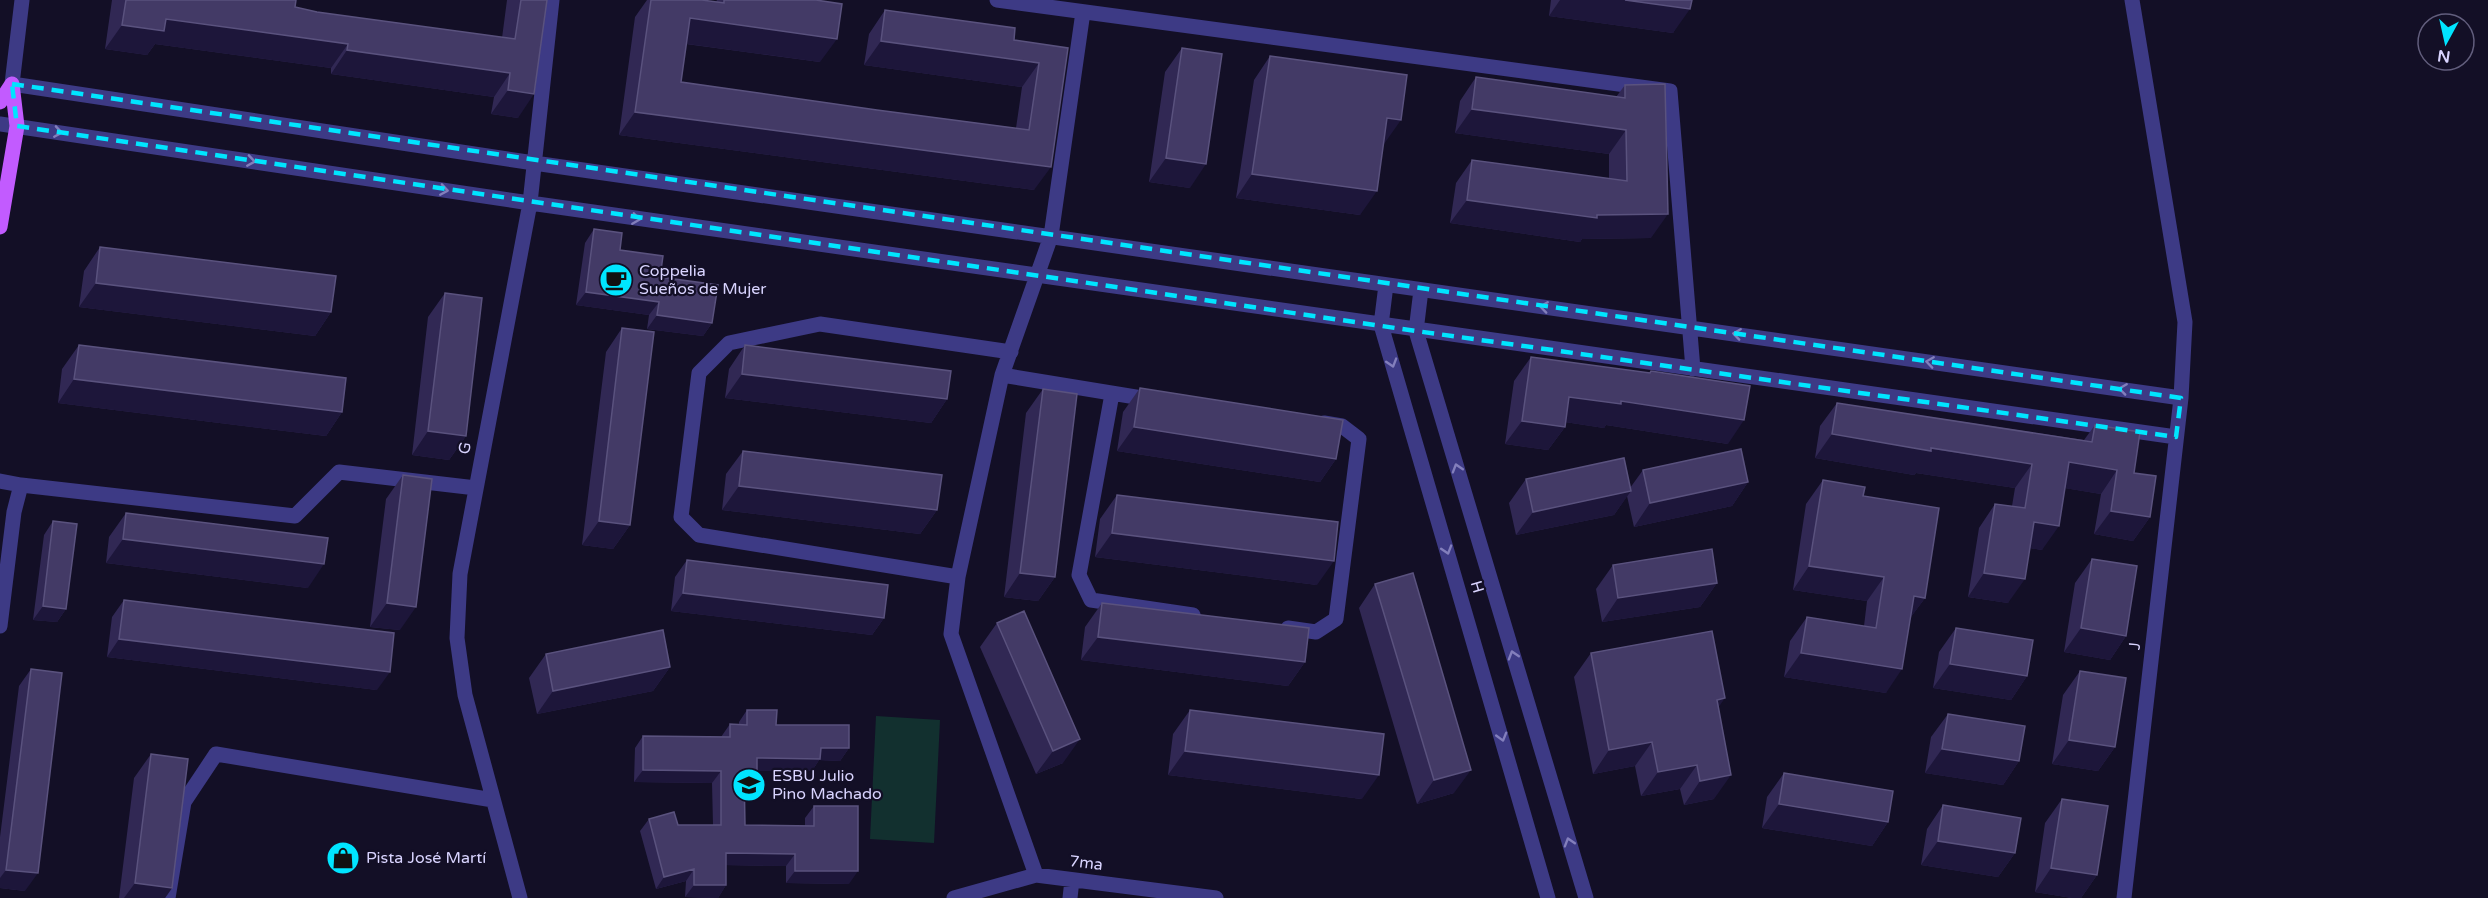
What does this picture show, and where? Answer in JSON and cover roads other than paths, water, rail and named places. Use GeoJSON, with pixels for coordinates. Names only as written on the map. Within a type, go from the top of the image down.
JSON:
{"type":"FeatureCollection","features":[{"type":"Feature","properties":{"kind":"main road"},"geometry":{"type":"LineString","coordinates":[[0,102],[6,84]]}},
{"type":"Feature","properties":{"kind":"main road"},"geometry":{"type":"LineString","coordinates":[[0,227],[17,126],[6,84]]}},
{"type":"Feature","properties":{"kind":"street"},"geometry":{"type":"LineString","coordinates":[[22,0],[6,84],[534,163],[2181,398]]}},
{"type":"Feature","properties":{"kind":"street","name":"G"},"geometry":{"type":"LineString","coordinates":[[520,898],[465,696],[457,638],[460,574],[530,203],[552,0]]}},
{"type":"Feature","properties":{"kind":"street"},"geometry":{"type":"LineString","coordinates":[[997,0],[1670,91],[1693,369]]}},
{"type":"Feature","properties":{"kind":"street","name":"J"},"geometry":{"type":"LineString","coordinates":[[2124,898],[2181,398],[2185,322],[2132,0]]}},
{"type":"Feature","properties":{"kind":"street"},"geometry":{"type":"LineString","coordinates":[[1036,875],[951,634],[958,577],[1002,375],[1051,236],[1083,12]]}},
{"type":"Feature","properties":{"kind":"street"},"geometry":{"type":"LineString","coordinates":[[0,124],[1416,331],[2176,437]]}},
{"type":"Feature","properties":{"kind":"street","name":"H"},"geometry":{"type":"LineString","coordinates":[[1386,285],[1380,325],[1548,898]]}},
{"type":"Feature","properties":{"kind":"street","name":"H"},"geometry":{"type":"LineString","coordinates":[[1421,290],[1416,331],[1586,898]]}},
{"type":"Feature","properties":{"kind":"street"},"geometry":{"type":"LineString","coordinates":[[958,577],[699,535],[681,516],[699,373],[729,343],[820,324],[1011,352]]}},
{"type":"Feature","properties":{"kind":"street"},"geometry":{"type":"LineString","coordinates":[[1002,375],[1170,402]]}},
{"type":"Feature","properties":{"kind":"street"},"geometry":{"type":"LineString","coordinates":[[1112,394],[1079,575],[1092,600],[1209,617]]}},
{"type":"Feature","properties":{"kind":"street"},"geometry":{"type":"LineString","coordinates":[[1269,625],[1316,632],[1336,620],[1359,439],[1342,426],[1307,421]]}},
{"type":"Feature","properties":{"kind":"street"},"geometry":{"type":"LineString","coordinates":[[0,481],[295,516],[339,472],[476,488]]}},
{"type":"Feature","properties":{"kind":"street"},"geometry":{"type":"LineString","coordinates":[[0,626],[14,512],[21,485]]}},
{"type":"Feature","properties":{"kind":"street"},"geometry":{"type":"LineString","coordinates":[[168,898],[184,802],[216,754],[493,800]]}},
{"type":"Feature","properties":{"kind":"street","name":"7ma"},"geometry":{"type":"LineString","coordinates":[[954,898],[1036,875],[1216,898]]}},
{"type":"Feature","properties":{"kind":"street"},"geometry":{"type":"LineString","coordinates":[[1071,898],[1072,880]]}},
{"type":"Feature","properties":{"kind":"place","name":"Coppelia Sueños de Mujer"},"geometry":{"type":"Point","coordinates":[616,280]}},
{"type":"Feature","properties":{"kind":"place","name":"ESBU Julio Pino Machado"},"geometry":{"type":"Point","coordinates":[749,785]}},
{"type":"Feature","properties":{"kind":"place","name":"Pista José Martí"},"geometry":{"type":"Point","coordinates":[343,858]}}]}
